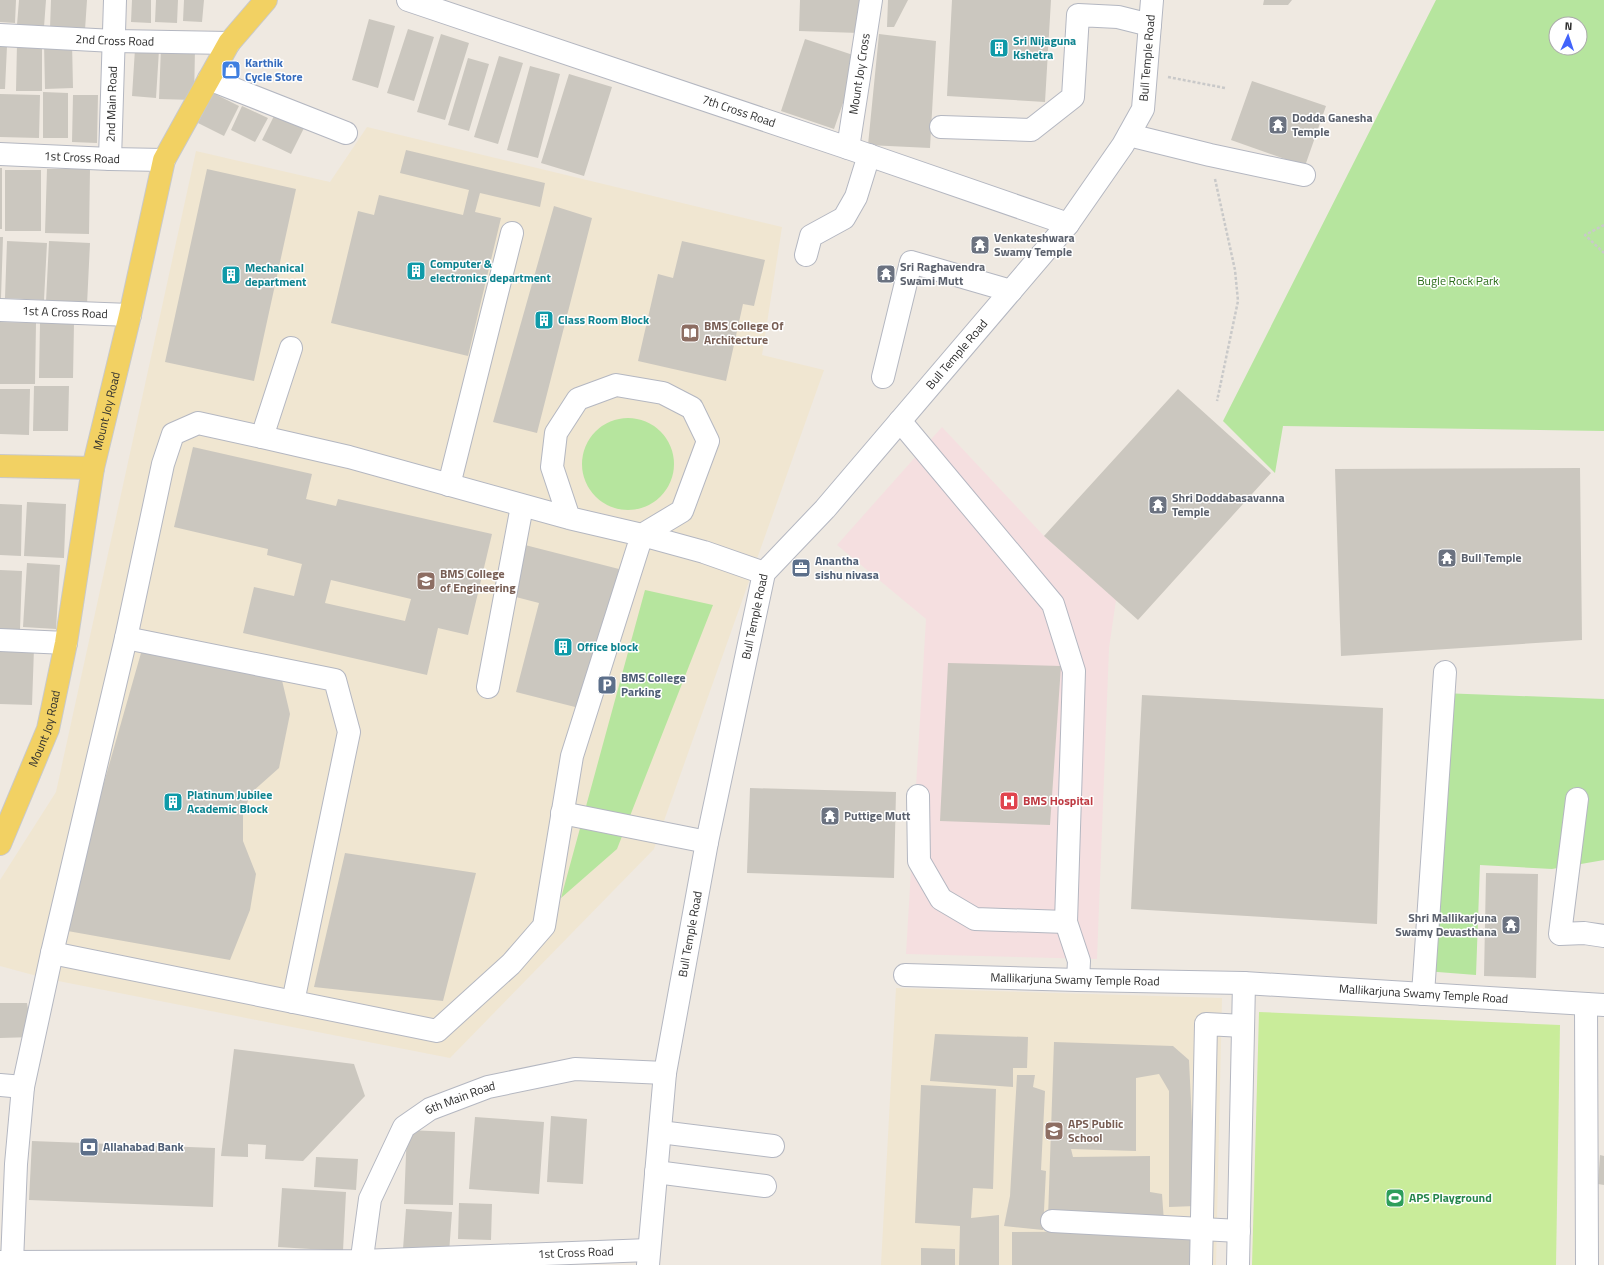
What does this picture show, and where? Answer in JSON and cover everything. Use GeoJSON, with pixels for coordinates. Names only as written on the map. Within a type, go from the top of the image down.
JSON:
{"type":"FeatureCollection","features":[{"type":"Feature","properties":{"kind":"main road","name":"Mount Joy Road"},"geometry":{"type":"LineString","coordinates":[[0,844],[48,729],[66,642],[93,468],[130,315],[164,160],[229,43],[266,0]]}},
{"type":"Feature","properties":{"kind":"main road"},"geometry":{"type":"LineString","coordinates":[[0,466],[93,468]]}},
{"type":"Feature","properties":{"kind":"street","name":"2nd Main Road"},"geometry":{"type":"LineString","coordinates":[[110,159],[115,0]]}},
{"type":"Feature","properties":{"kind":"street","name":"7th Cross Road"},"geometry":{"type":"LineString","coordinates":[[408,0],[848,148],[1068,224]]}},
{"type":"Feature","properties":{"kind":"street","name":"Mount Joy Cross"},"geometry":{"type":"LineString","coordinates":[[848,148],[871,0]]}},
{"type":"Feature","properties":{"kind":"street","name":"Bull Temple Road"},"geometry":{"type":"LineString","coordinates":[[648,1258],[665,1074],[707,842],[764,573],[825,509],[1068,224],[1129,134],[1143,109],[1152,0]]}},
{"type":"Feature","properties":{"kind":"street"},"geometry":{"type":"LineString","coordinates":[[941,127],[1031,130],[1072,97],[1078,15],[1118,17],[1150,25]]}},
{"type":"Feature","properties":{"kind":"street","name":"2nd Cross Road"},"geometry":{"type":"LineString","coordinates":[[0,35],[114,41],[229,43]]}},
{"type":"Feature","properties":{"kind":"street"},"geometry":{"type":"LineString","coordinates":[[209,79],[346,133]]}},
{"type":"Feature","properties":{"kind":"street"},"geometry":{"type":"LineString","coordinates":[[1129,134],[1210,155],[1304,175]]}},
{"type":"Feature","properties":{"kind":"street","name":"1st Cross Road"},"geometry":{"type":"LineString","coordinates":[[0,154],[164,160]]}},
{"type":"Feature","properties":{"kind":"street"},"geometry":{"type":"LineString","coordinates":[[806,255],[811,236],[844,218],[856,197],[868,155]]}},
{"type":"Feature","properties":{"kind":"street"},"geometry":{"type":"LineString","coordinates":[[449,486],[512,233]]}},
{"type":"Feature","properties":{"kind":"street"},"geometry":{"type":"LineString","coordinates":[[883,377],[911,262],[1010,291]]}},
{"type":"Feature","properties":{"kind":"street","name":"1st A Cross Road"},"geometry":{"type":"LineString","coordinates":[[0,310],[130,315]]}},
{"type":"Feature","properties":{"kind":"street"},"geometry":{"type":"LineString","coordinates":[[262,436],[291,348]]}},
{"type":"Feature","properties":{"kind":"street"},"geometry":{"type":"LineString","coordinates":[[52,953],[438,1031],[511,964],[544,926],[572,756],[642,535],[682,511],[708,441],[692,408],[662,393],[616,385],[578,399],[556,433],[552,467],[569,518]]}},
{"type":"Feature","properties":{"kind":"street"},"geometry":{"type":"LineString","coordinates":[[900,421],[1053,604],[1074,671],[1066,922],[1079,961],[1078,980]]}},
{"type":"Feature","properties":{"kind":"street"},"geometry":{"type":"LineString","coordinates":[[6,1262],[8,1163],[23,1087],[52,953],[126,638],[163,464],[173,434],[198,423],[262,436],[349,457],[522,506],[642,535],[704,552],[764,573]]}},
{"type":"Feature","properties":{"kind":"street"},"geometry":{"type":"LineString","coordinates":[[488,688],[522,506]]}},
{"type":"Feature","properties":{"kind":"street"},"geometry":{"type":"LineString","coordinates":[[126,638],[335,680],[349,732],[293,1002]]}},
{"type":"Feature","properties":{"kind":"street"},"geometry":{"type":"LineString","coordinates":[[0,640],[66,642]]}},
{"type":"Feature","properties":{"kind":"street"},"geometry":{"type":"LineString","coordinates":[[1423,994],[1445,672]]}},
{"type":"Feature","properties":{"kind":"street"},"geometry":{"type":"LineString","coordinates":[[918,796],[919,861],[941,899],[975,919],[1066,922]]}},
{"type":"Feature","properties":{"kind":"street"},"geometry":{"type":"LineString","coordinates":[[1577,799],[1560,934],[1604,936]]}},
{"type":"Feature","properties":{"kind":"street"},"geometry":{"type":"LineString","coordinates":[[562,813],[707,842]]}},
{"type":"Feature","properties":{"kind":"street","name":"Mallikarjuna Swamy Temple Road"},"geometry":{"type":"LineString","coordinates":[[905,975],[1078,980],[1244,982],[1595,1004]]}},
{"type":"Feature","properties":{"kind":"street"},"geometry":{"type":"LineString","coordinates":[[1238,1265],[1244,982]]}},
{"type":"Feature","properties":{"kind":"street"},"geometry":{"type":"LineString","coordinates":[[1587,1265],[1595,1004]]}},
{"type":"Feature","properties":{"kind":"street"},"geometry":{"type":"LineString","coordinates":[[1201,1265],[1206,1024],[1243,1026]]}},
{"type":"Feature","properties":{"kind":"street","name":"6th Main Road"},"geometry":{"type":"LineString","coordinates":[[361,1263],[370,1199],[404,1128],[430,1109],[488,1087],[574,1070],[665,1074]]}},
{"type":"Feature","properties":{"kind":"street"},"geometry":{"type":"LineString","coordinates":[[0,1085],[23,1087]]}},
{"type":"Feature","properties":{"kind":"street"},"geometry":{"type":"LineString","coordinates":[[660,1132],[773,1146]]}},
{"type":"Feature","properties":{"kind":"street"},"geometry":{"type":"LineString","coordinates":[[656,1172],[765,1186]]}},
{"type":"Feature","properties":{"kind":"street"},"geometry":{"type":"LineString","coordinates":[[1052,1221],[1239,1231]]}},
{"type":"Feature","properties":{"kind":"street","name":"1st Cross Road"},"geometry":{"type":"LineString","coordinates":[[6,1262],[361,1263],[648,1258]]}},
{"type":"Feature","properties":{"kind":"path"},"geometry":{"type":"LineString","coordinates":[[1146,73],[1226,88]]}},
{"type":"Feature","properties":{"kind":"path"},"geometry":{"type":"LineString","coordinates":[[1210,155],[1235,270],[1238,301],[1217,401]]}},
{"type":"Feature","properties":{"kind":"path"},"geometry":{"type":"LineString","coordinates":[[1604,225],[1585,235],[1604,253]]}},
{"type":"Feature","properties":{"kind":"shaded area","name":"BMS College of Engineering"},"geometry":{"type":"Polygon","coordinates":[[[367,127],[782,227],[762,355],[824,370],[654,849],[450,1058],[48,979],[0,966],[0,880],[56,792],[196,151],[330,182],[367,127]]]}},
{"type":"Feature","properties":{"kind":"shaded area","name":"BMS Hospital"},"geometry":{"type":"Polygon","coordinates":[[[942,427],[1044,536],[1116,600],[1109,648],[1097,959],[906,954],[926,619],[837,545],[942,427]]]}},
{"type":"Feature","properties":{"kind":"shaded area","name":"APS Public School"},"geometry":{"type":"Polygon","coordinates":[[[896,988],[1222,998],[1216,1265],[881,1265],[896,988]]]}},
{"type":"Feature","properties":{"kind":"green space","name":"Bugle Rock Park"},"geometry":{"type":"Polygon","coordinates":[[[1436,0],[1604,0],[1604,431],[1283,426],[1275,473],[1223,421],[1436,0]]]}},
{"type":"Feature","properties":{"kind":"green space"},"geometry":{"type":"Polygon","coordinates":[[[628,418],[645,422],[660,432],[670,447],[674,464],[670,481],[660,496],[645,506],[628,510],[611,506],[596,496],[586,481],[582,464],[586,447],[596,432],[611,422],[628,418]]]}},
{"type":"Feature","properties":{"kind":"green space"},"geometry":{"type":"Polygon","coordinates":[[[645,590],[713,605],[617,849],[561,898],[645,590]]]}},
{"type":"Feature","properties":{"kind":"green space"},"geometry":{"type":"Polygon","coordinates":[[[1441,693],[1604,699],[1604,860],[1552,869],[1480,865],[1476,975],[1425,971],[1441,693]]]}},
{"type":"Feature","properties":{"kind":"green space"},"geometry":{"type":"Polygon","coordinates":[[[1259,1012],[1560,1025],[1556,1265],[1252,1265],[1259,1012]]]}},
{"type":"Feature","properties":{"kind":"building"},"geometry":{"type":"Polygon","coordinates":[[[0,0],[16,0],[15,23],[0,22],[0,0]]]}},
{"type":"Feature","properties":{"kind":"building"},"geometry":{"type":"Polygon","coordinates":[[[19,0],[46,0],[44,27],[17,25],[19,0]]]}},
{"type":"Feature","properties":{"kind":"building"},"geometry":{"type":"Polygon","coordinates":[[[51,0],[87,0],[85,30],[50,29],[51,0]]]}},
{"type":"Feature","properties":{"kind":"building"},"geometry":{"type":"Polygon","coordinates":[[[132,0],[151,0],[151,23],[131,22],[132,0]]]}},
{"type":"Feature","properties":{"kind":"building"},"geometry":{"type":"Polygon","coordinates":[[[156,0],[178,0],[177,23],[155,22],[156,0]]]}},
{"type":"Feature","properties":{"kind":"building"},"geometry":{"type":"Polygon","coordinates":[[[184,0],[204,0],[202,22],[183,21],[184,0]]]}},
{"type":"Feature","properties":{"kind":"building"},"geometry":{"type":"Polygon","coordinates":[[[800,0],[860,0],[859,33],[799,31],[800,0]]]}},
{"type":"Feature","properties":{"kind":"building"},"geometry":{"type":"Polygon","coordinates":[[[888,0],[908,0],[894,27],[887,27],[888,0]]]}},
{"type":"Feature","properties":{"kind":"building","name":"Sri Nijaguna Kshetra"},"geometry":{"type":"Polygon","coordinates":[[[952,0],[1051,0],[1045,102],[947,96],[952,0]]]}},
{"type":"Feature","properties":{"kind":"building"},"geometry":{"type":"Polygon","coordinates":[[[1264,0],[1292,0],[1288,5],[1263,5],[1264,0]]]}},
{"type":"Feature","properties":{"kind":"building"},"geometry":{"type":"Polygon","coordinates":[[[369,19],[395,26],[378,88],[352,80],[369,19]]]}},
{"type":"Feature","properties":{"kind":"building"},"geometry":{"type":"Polygon","coordinates":[[[408,29],[434,37],[414,101],[387,93],[408,29]]]}},
{"type":"Feature","properties":{"kind":"building"},"geometry":{"type":"Polygon","coordinates":[[[441,34],[469,43],[445,120],[417,112],[441,34]]]}},
{"type":"Feature","properties":{"kind":"building"},"geometry":{"type":"Polygon","coordinates":[[[879,34],[936,41],[930,148],[868,145],[879,34]]]}},
{"type":"Feature","properties":{"kind":"building"},"geometry":{"type":"Polygon","coordinates":[[[805,39],[859,57],[834,129],[781,111],[805,39]]]}},
{"type":"Feature","properties":{"kind":"building"},"geometry":{"type":"Polygon","coordinates":[[[72,42],[73,88],[45,89],[44,43],[72,42]]]}},
{"type":"Feature","properties":{"kind":"building"},"geometry":{"type":"Polygon","coordinates":[[[17,43],[42,43],[42,91],[16,91],[17,43]]]}},
{"type":"Feature","properties":{"kind":"building"},"geometry":{"type":"Polygon","coordinates":[[[0,46],[7,46],[5,89],[0,89],[0,46]]]}},
{"type":"Feature","properties":{"kind":"building"},"geometry":{"type":"Polygon","coordinates":[[[161,47],[195,48],[194,100],[159,99],[161,47]]]}},
{"type":"Feature","properties":{"kind":"building"},"geometry":{"type":"Polygon","coordinates":[[[135,49],[159,50],[156,98],[132,96],[135,49]]]}},
{"type":"Feature","properties":{"kind":"building"},"geometry":{"type":"Polygon","coordinates":[[[499,56],[523,63],[498,144],[474,137],[499,56]]]}},
{"type":"Feature","properties":{"kind":"building"},"geometry":{"type":"Polygon","coordinates":[[[468,58],[489,64],[469,131],[448,125],[468,58]]]}},
{"type":"Feature","properties":{"kind":"building"},"geometry":{"type":"Polygon","coordinates":[[[530,66],[560,74],[538,158],[507,150],[530,66]]]}},
{"type":"Feature","properties":{"kind":"building"},"geometry":{"type":"Polygon","coordinates":[[[569,74],[612,87],[584,176],[541,163],[569,74]]]}},
{"type":"Feature","properties":{"kind":"building","name":"Dodda Ganesha Temple"},"geometry":{"type":"Polygon","coordinates":[[[1252,81],[1326,106],[1305,166],[1231,140],[1252,81]]]}},
{"type":"Feature","properties":{"kind":"building"},"geometry":{"type":"Polygon","coordinates":[[[43,92],[68,93],[68,138],[43,138],[43,92]]]}},
{"type":"Feature","properties":{"kind":"building"},"geometry":{"type":"Polygon","coordinates":[[[213,93],[239,106],[224,136],[198,123],[213,93]]]}},
{"type":"Feature","properties":{"kind":"building"},"geometry":{"type":"Polygon","coordinates":[[[0,94],[40,95],[39,138],[0,137],[0,94]]]}},
{"type":"Feature","properties":{"kind":"building"},"geometry":{"type":"Polygon","coordinates":[[[73,95],[98,95],[97,143],[72,142],[73,95]]]}},
{"type":"Feature","properties":{"kind":"building"},"geometry":{"type":"Polygon","coordinates":[[[242,106],[268,118],[255,142],[231,130],[242,106]]]}},
{"type":"Feature","properties":{"kind":"building"},"geometry":{"type":"Polygon","coordinates":[[[276,112],[305,126],[291,154],[262,140],[276,112]]]}},
{"type":"Feature","properties":{"kind":"building","name":"Computer & electronics department"},"geometry":{"type":"Polygon","coordinates":[[[406,150],[545,183],[540,207],[480,193],[475,212],[501,218],[468,356],[331,323],[358,211],[374,215],[379,195],[463,215],[469,190],[400,173],[406,150]]]}},
{"type":"Feature","properties":{"kind":"building"},"geometry":{"type":"Polygon","coordinates":[[[0,168],[2,168],[2,229],[0,229],[0,168]]]}},
{"type":"Feature","properties":{"kind":"building"},"geometry":{"type":"Polygon","coordinates":[[[47,169],[90,169],[89,234],[45,233],[47,169]]]}},
{"type":"Feature","properties":{"kind":"building","name":"Mechanical department"},"geometry":{"type":"Polygon","coordinates":[[[207,169],[296,189],[254,381],[165,362],[207,169]]]}},
{"type":"Feature","properties":{"kind":"building"},"geometry":{"type":"Polygon","coordinates":[[[5,170],[41,170],[41,231],[5,231],[5,170]]]}},
{"type":"Feature","properties":{"kind":"building","name":"Class Room Block"},"geometry":{"type":"Polygon","coordinates":[[[554,206],[592,218],[537,433],[493,422],[554,206]]]}},
{"type":"Feature","properties":{"kind":"building"},"geometry":{"type":"Polygon","coordinates":[[[0,237],[3,237],[1,298],[0,298],[0,237]]]}},
{"type":"Feature","properties":{"kind":"building"},"geometry":{"type":"Polygon","coordinates":[[[7,241],[47,243],[44,300],[5,298],[7,241]]]}},
{"type":"Feature","properties":{"kind":"building"},"geometry":{"type":"Polygon","coordinates":[[[49,241],[90,243],[87,305],[46,302],[49,241]]]}},
{"type":"Feature","properties":{"kind":"building","name":"BMS College Of Architecture"},"geometry":{"type":"Polygon","coordinates":[[[682,241],[765,260],[754,306],[743,304],[726,381],[638,361],[658,274],[673,278],[682,241]]]}},
{"type":"Feature","properties":{"kind":"building"},"geometry":{"type":"Polygon","coordinates":[[[0,322],[36,323],[35,384],[0,384],[0,322]]]}},
{"type":"Feature","properties":{"kind":"building"},"geometry":{"type":"Polygon","coordinates":[[[40,323],[74,323],[73,378],[39,378],[40,323]]]}},
{"type":"Feature","properties":{"kind":"building"},"geometry":{"type":"Polygon","coordinates":[[[34,386],[69,386],[68,431],[33,431],[34,386]]]}},
{"type":"Feature","properties":{"kind":"building"},"geometry":{"type":"Polygon","coordinates":[[[0,389],[30,389],[29,435],[0,434],[0,389]]]}},
{"type":"Feature","properties":{"kind":"building","name":"Shri Doddabasavanna Temple"},"geometry":{"type":"Polygon","coordinates":[[[1178,389],[1271,473],[1138,620],[1044,536],[1178,389]]]}},
{"type":"Feature","properties":{"kind":"building"},"geometry":{"type":"Polygon","coordinates":[[[193,447],[312,474],[306,499],[336,506],[338,499],[492,534],[468,635],[438,628],[427,675],[243,633],[254,587],[294,596],[302,564],[267,555],[268,549],[174,527],[193,447]],[[331,580],[325,603],[405,621],[411,599],[331,580]]]}},
{"type":"Feature","properties":{"kind":"building"},"geometry":{"type":"Polygon","coordinates":[[[1580,468],[1582,640],[1341,656],[1335,469],[1580,468]]]}},
{"type":"Feature","properties":{"kind":"building"},"geometry":{"type":"Polygon","coordinates":[[[27,502],[66,504],[64,558],[24,556],[27,502]]]}},
{"type":"Feature","properties":{"kind":"building"},"geometry":{"type":"Polygon","coordinates":[[[0,504],[22,505],[21,556],[0,555],[0,504]]]}},
{"type":"Feature","properties":{"kind":"building","name":"Office block"},"geometry":{"type":"Polygon","coordinates":[[[525,545],[619,569],[583,709],[516,692],[539,603],[512,596],[525,545]]]}},
{"type":"Feature","properties":{"kind":"building"},"geometry":{"type":"Polygon","coordinates":[[[27,563],[60,565],[56,629],[23,627],[27,563]]]}},
{"type":"Feature","properties":{"kind":"building"},"geometry":{"type":"Polygon","coordinates":[[[0,570],[22,571],[20,630],[0,629],[0,570]]]}},
{"type":"Feature","properties":{"kind":"building","name":"Platinum Jubilee Academic Block"},"geometry":{"type":"Polygon","coordinates":[[[143,646],[280,672],[290,714],[279,768],[252,792],[243,812],[243,841],[256,874],[250,910],[230,960],[62,930],[143,646]]]}},
{"type":"Feature","properties":{"kind":"building"},"geometry":{"type":"Polygon","coordinates":[[[0,647],[34,648],[32,705],[0,704],[0,647]]]}},
{"type":"Feature","properties":{"kind":"building"},"geometry":{"type":"Polygon","coordinates":[[[948,663],[1061,666],[1050,825],[940,821],[948,663]]]}},
{"type":"Feature","properties":{"kind":"building"},"geometry":{"type":"Polygon","coordinates":[[[1142,695],[1383,708],[1377,924],[1131,909],[1142,695]]]}},
{"type":"Feature","properties":{"kind":"building"},"geometry":{"type":"Polygon","coordinates":[[[750,788],[896,792],[894,878],[747,873],[750,788]]]}},
{"type":"Feature","properties":{"kind":"building"},"geometry":{"type":"Polygon","coordinates":[[[345,853],[476,873],[443,1001],[314,987],[345,853]]]}},
{"type":"Feature","properties":{"kind":"building","name":"Shri Mallikarjuna Swamy Devasthana"},"geometry":{"type":"Polygon","coordinates":[[[1486,873],[1538,874],[1536,978],[1484,976],[1486,873]]]}},
{"type":"Feature","properties":{"kind":"building"},"geometry":{"type":"Polygon","coordinates":[[[0,1003],[27,1003],[33,1037],[0,1038],[0,1003]]]}},
{"type":"Feature","properties":{"kind":"building"},"geometry":{"type":"Polygon","coordinates":[[[935,1034],[1028,1037],[1027,1068],[1013,1068],[1013,1087],[930,1081],[935,1034]]]}},
{"type":"Feature","properties":{"kind":"building"},"geometry":{"type":"Polygon","coordinates":[[[1054,1042],[1173,1046],[1189,1060],[1196,1206],[1169,1207],[1169,1091],[1159,1074],[1136,1078],[1136,1151],[1071,1149],[1073,1157],[1150,1156],[1150,1192],[1162,1194],[1164,1222],[1048,1218],[1054,1042]]]}},
{"type":"Feature","properties":{"kind":"building"},"geometry":{"type":"Polygon","coordinates":[[[234,1049],[354,1064],[365,1096],[303,1161],[265,1159],[266,1145],[248,1144],[248,1157],[221,1156],[234,1049]]]}},
{"type":"Feature","properties":{"kind":"building"},"geometry":{"type":"Polygon","coordinates":[[[1017,1075],[1035,1075],[1033,1087],[1045,1091],[1041,1170],[1046,1171],[1043,1230],[1004,1226],[1010,1196],[1017,1075]]]}},
{"type":"Feature","properties":{"kind":"building"},"geometry":{"type":"Polygon","coordinates":[[[921,1085],[996,1089],[993,1189],[973,1188],[971,1218],[999,1215],[999,1265],[959,1265],[960,1226],[915,1223],[921,1085]]]}},
{"type":"Feature","properties":{"kind":"building"},"geometry":{"type":"Polygon","coordinates":[[[551,1116],[587,1119],[583,1184],[547,1182],[551,1116]]]}},
{"type":"Feature","properties":{"kind":"building"},"geometry":{"type":"Polygon","coordinates":[[[475,1117],[544,1122],[539,1194],[469,1189],[475,1117]]]}},
{"type":"Feature","properties":{"kind":"building"},"geometry":{"type":"Polygon","coordinates":[[[407,1130],[455,1132],[453,1205],[404,1204],[407,1130]]]}},
{"type":"Feature","properties":{"kind":"building"},"geometry":{"type":"Polygon","coordinates":[[[32,1141],[215,1148],[213,1207],[29,1200],[32,1141]]]}},
{"type":"Feature","properties":{"kind":"building"},"geometry":{"type":"Polygon","coordinates":[[[1600,1155],[1604,1156],[1604,1185],[1598,1184],[1600,1155]]]}},
{"type":"Feature","properties":{"kind":"building"},"geometry":{"type":"Polygon","coordinates":[[[316,1157],[358,1159],[356,1190],[314,1187],[316,1157]]]}},
{"type":"Feature","properties":{"kind":"building"},"geometry":{"type":"Polygon","coordinates":[[[282,1188],[346,1192],[343,1251],[278,1247],[282,1188]]]}},
{"type":"Feature","properties":{"kind":"building"},"geometry":{"type":"Polygon","coordinates":[[[459,1203],[492,1204],[491,1240],[458,1239],[459,1203]]]}},
{"type":"Feature","properties":{"kind":"building"},"geometry":{"type":"Polygon","coordinates":[[[406,1209],[452,1212],[449,1253],[403,1249],[406,1209]]]}},
{"type":"Feature","properties":{"kind":"building"},"geometry":{"type":"Polygon","coordinates":[[[1183,1231],[1199,1238],[1198,1265],[1012,1265],[1012,1232],[1183,1231]]]}},
{"type":"Feature","properties":{"kind":"building"},"geometry":{"type":"Polygon","coordinates":[[[921,1248],[955,1249],[955,1265],[921,1265],[921,1248]]]}},
{"type":"Feature","properties":{"kind":"place","name":"Sri Nijaguna Kshetra"},"geometry":{"type":"Point","coordinates":[999,48]}},
{"type":"Feature","properties":{"kind":"place","name":"Karthik Cycle Store"},"geometry":{"type":"Point","coordinates":[231,70]}},
{"type":"Feature","properties":{"kind":"place","name":"Dodda Ganesha Temple"},"geometry":{"type":"Point","coordinates":[1278,125]}},
{"type":"Feature","properties":{"kind":"place","name":"Venkateshwara Swamy Temple"},"geometry":{"type":"Point","coordinates":[980,245]}},
{"type":"Feature","properties":{"kind":"place","name":"Computer & electronics department"},"geometry":{"type":"Point","coordinates":[416,271]}},
{"type":"Feature","properties":{"kind":"place","name":"Sri Raghavendra Swami Mutt"},"geometry":{"type":"Point","coordinates":[886,274]}},
{"type":"Feature","properties":{"kind":"place","name":"Mechanical department"},"geometry":{"type":"Point","coordinates":[231,275]}},
{"type":"Feature","properties":{"kind":"place","name":"Class Room Block"},"geometry":{"type":"Point","coordinates":[544,320]}},
{"type":"Feature","properties":{"kind":"place","name":"BMS College Of Architecture"},"geometry":{"type":"Point","coordinates":[690,333]}},
{"type":"Feature","properties":{"kind":"place","name":"Shri Doddabasavanna Temple"},"geometry":{"type":"Point","coordinates":[1158,505]}},
{"type":"Feature","properties":{"kind":"place","name":"Bull Temple"},"geometry":{"type":"Point","coordinates":[1447,558]}},
{"type":"Feature","properties":{"kind":"place","name":"Anantha sishu nivasa"},"geometry":{"type":"Point","coordinates":[801,568]}},
{"type":"Feature","properties":{"kind":"place","name":"BMS College of Engineering"},"geometry":{"type":"Point","coordinates":[426,581]}},
{"type":"Feature","properties":{"kind":"place","name":"Office block"},"geometry":{"type":"Point","coordinates":[563,647]}},
{"type":"Feature","properties":{"kind":"place","name":"BMS College Parking"},"geometry":{"type":"Point","coordinates":[607,685]}},
{"type":"Feature","properties":{"kind":"place","name":"BMS Hospital"},"geometry":{"type":"Point","coordinates":[1009,801]}},
{"type":"Feature","properties":{"kind":"place","name":"Platinum Jubilee Academic Block"},"geometry":{"type":"Point","coordinates":[173,802]}},
{"type":"Feature","properties":{"kind":"place","name":"Puttige Mutt"},"geometry":{"type":"Point","coordinates":[830,816]}},
{"type":"Feature","properties":{"kind":"place","name":"Shri Mallikarjuna Swamy Devasthana"},"geometry":{"type":"Point","coordinates":[1511,925]}},
{"type":"Feature","properties":{"kind":"place","name":"APS Public School"},"geometry":{"type":"Point","coordinates":[1054,1131]}},
{"type":"Feature","properties":{"kind":"place","name":"Allahabad Bank"},"geometry":{"type":"Point","coordinates":[89,1147]}},
{"type":"Feature","properties":{"kind":"place","name":"APS Playground"},"geometry":{"type":"Point","coordinates":[1395,1198]}}]}
